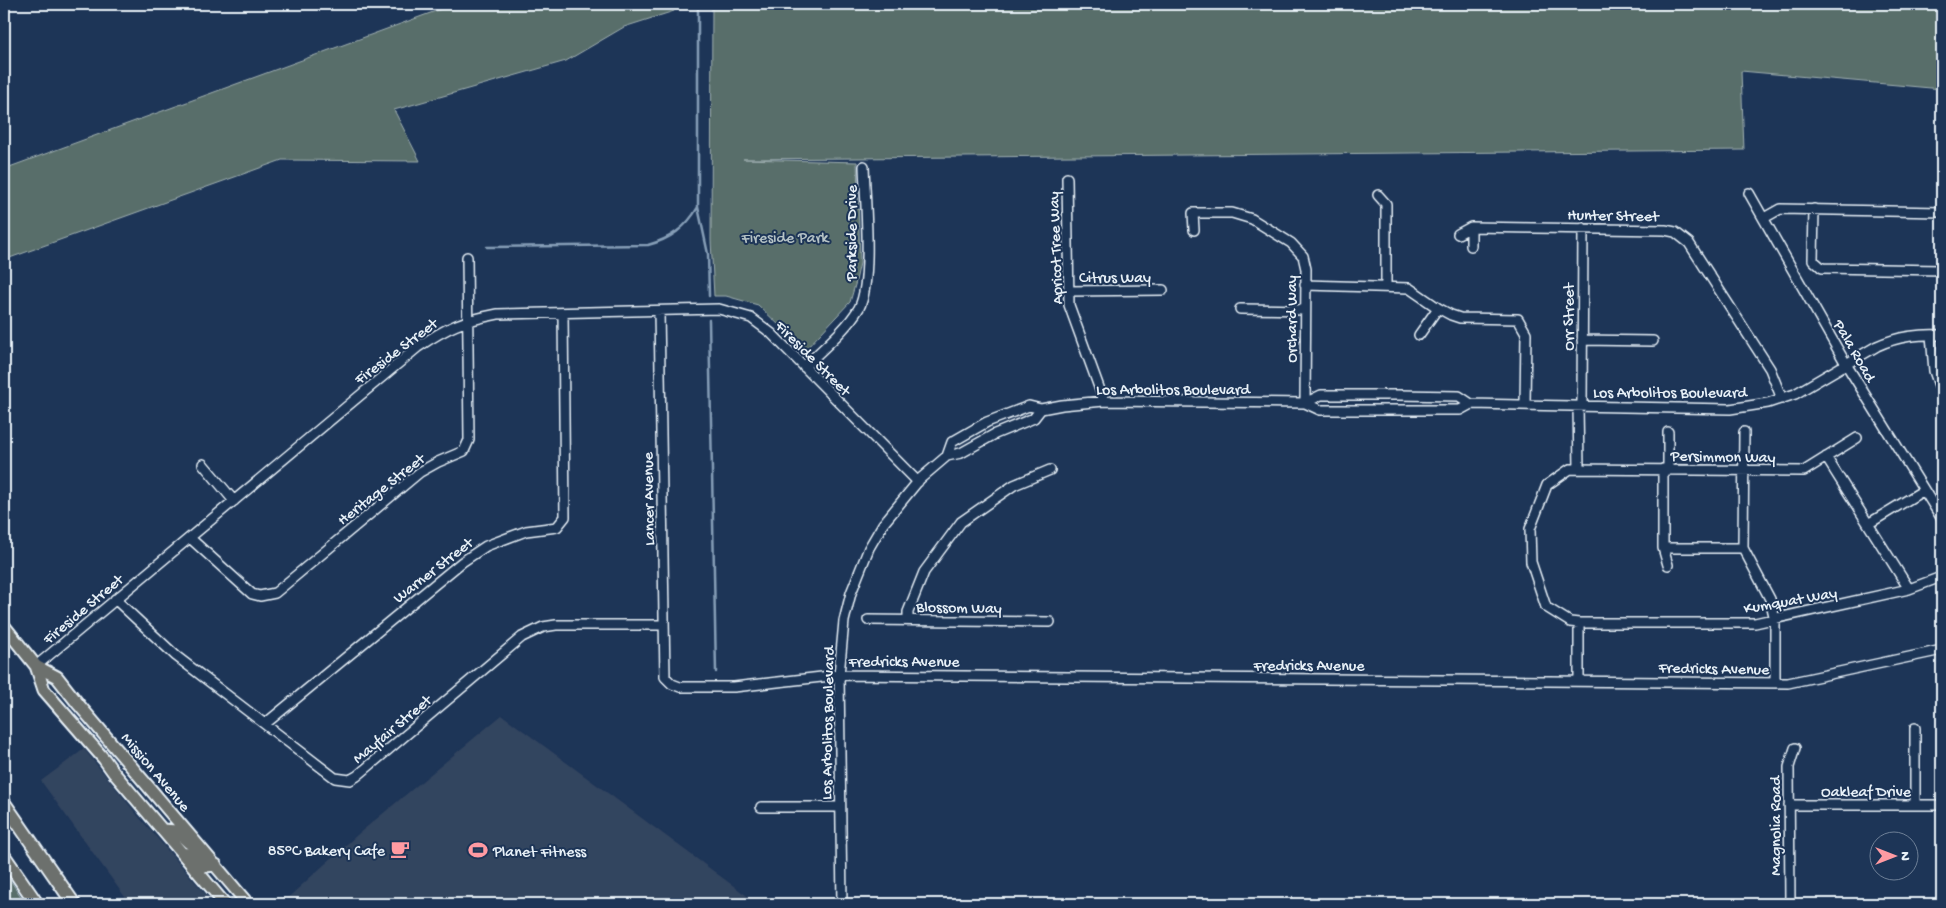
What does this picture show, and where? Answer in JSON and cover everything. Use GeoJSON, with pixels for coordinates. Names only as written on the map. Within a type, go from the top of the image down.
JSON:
{"type":"FeatureCollection","features":[{"type":"Feature","properties":{"kind":"highway"},"geometry":{"type":"LineString","coordinates":[[4,803],[74,904]]}},
{"type":"Feature","properties":{"kind":"highway"},"geometry":{"type":"LineString","coordinates":[[4,856],[37,904]]}},
{"type":"Feature","properties":{"kind":"main road","name":"Mission Avenue"},"geometry":{"type":"LineString","coordinates":[[4,626],[36,666],[44,690],[225,904]]}},
{"type":"Feature","properties":{"kind":"main road","name":"Mission Avenue"},"geometry":{"type":"LineString","coordinates":[[36,666],[57,677],[248,904]]}},
{"type":"Feature","properties":{"kind":"main road"},"geometry":{"type":"LineString","coordinates":[[162,830],[176,831],[189,843],[196,842]]}},
{"type":"Feature","properties":{"kind":"main road"},"geometry":{"type":"LineString","coordinates":[[183,854],[193,852],[206,866],[216,865]]}},
{"type":"Feature","properties":{"kind":"street","name":"Parkside Drive"},"geometry":{"type":"LineString","coordinates":[[804,367],[851,319],[860,306],[867,275],[864,166]]}},
{"type":"Feature","properties":{"kind":"street","name":"Apricot Tree Way"},"geometry":{"type":"LineString","coordinates":[[1067,178],[1068,291],[1070,309],[1104,402]]}},
{"type":"Feature","properties":{"kind":"street","name":"Pala Road"},"geometry":{"type":"LineString","coordinates":[[1749,192],[1846,364],[1942,519]]}},
{"type":"Feature","properties":{"kind":"street"},"geometry":{"type":"LineString","coordinates":[[1378,195],[1386,204],[1386,287]]}},
{"type":"Feature","properties":{"kind":"street"},"geometry":{"type":"LineString","coordinates":[[1764,218],[1780,209],[1942,212]]}},
{"type":"Feature","properties":{"kind":"street"},"geometry":{"type":"LineString","coordinates":[[1814,209],[1813,260],[1822,268],[1942,270]]}},
{"type":"Feature","properties":{"kind":"street","name":"Orchard Way"},"geometry":{"type":"LineString","coordinates":[[1194,230],[1193,213],[1232,213],[1252,219],[1291,243],[1302,256],[1306,269],[1305,403]]}},
{"type":"Feature","properties":{"kind":"street"},"geometry":{"type":"LineString","coordinates":[[1470,246],[1471,227]]}},
{"type":"Feature","properties":{"kind":"street","name":"Hunter Street"},"geometry":{"type":"LineString","coordinates":[[1458,234],[1471,227],[1665,230],[1675,232],[1689,243],[1770,369],[1782,399]]}},
{"type":"Feature","properties":{"kind":"street","name":"Orr Street"},"geometry":{"type":"LineString","coordinates":[[1580,469],[1583,228]]}},
{"type":"Feature","properties":{"kind":"street","name":"Heritage Street"},"geometry":{"type":"LineString","coordinates":[[190,538],[252,594],[260,596],[275,593],[420,472],[464,451],[469,440],[467,258]]}},
{"type":"Feature","properties":{"kind":"street"},"geometry":{"type":"LineString","coordinates":[[1305,285],[1409,288],[1438,308],[1460,318],[1518,319],[1526,333],[1525,404]]}},
{"type":"Feature","properties":{"kind":"street","name":"Citrus Way"},"geometry":{"type":"LineString","coordinates":[[1068,291],[1163,290]]}},
{"type":"Feature","properties":{"kind":"street"},"geometry":{"type":"LineString","coordinates":[[1419,335],[1438,308]]}},
{"type":"Feature","properties":{"kind":"street","name":"Fireside Street"},"geometry":{"type":"LineString","coordinates":[[36,666],[418,347],[444,329],[468,319],[498,314],[720,310],[751,318],[771,333],[918,482]]}},
{"type":"Feature","properties":{"kind":"street"},"geometry":{"type":"LineString","coordinates":[[1240,310],[1305,310]]}},
{"type":"Feature","properties":{"kind":"street","name":"Lancer Avenue"},"geometry":{"type":"LineString","coordinates":[[659,311],[665,677],[672,684]]}},
{"type":"Feature","properties":{"kind":"street","name":"Warner Street"},"geometry":{"type":"LineString","coordinates":[[265,724],[462,562],[486,546],[526,532],[557,527],[561,523],[565,517],[563,313]]}},
{"type":"Feature","properties":{"kind":"street","name":"Los Arbolitos Boulevard"},"geometry":{"type":"LineString","coordinates":[[842,904],[839,675],[844,619],[851,593],[869,548],[883,524],[918,482],[947,456],[952,442],[987,422],[1029,406],[1041,409],[1062,405],[1104,402],[1305,403],[1320,410],[1460,410],[1471,404],[1730,409],[1768,403],[1795,394],[1888,341],[1914,335],[1942,335]]}},
{"type":"Feature","properties":{"kind":"street"},"geometry":{"type":"LineString","coordinates":[[1931,335],[1934,371],[1942,394]]}},
{"type":"Feature","properties":{"kind":"street"},"geometry":{"type":"LineString","coordinates":[[1582,340],[1653,341]]}},
{"type":"Feature","properties":{"kind":"street","name":"Los Arbolitos Boulevard"},"geometry":{"type":"LineString","coordinates":[[1305,403],[1321,395],[1398,395],[1459,396],[1471,404]]}},
{"type":"Feature","properties":{"kind":"street","name":"Los Arbolitos Boulevard"},"geometry":{"type":"LineString","coordinates":[[947,456],[961,453],[996,434],[1034,418],[1041,409]]}},
{"type":"Feature","properties":{"kind":"street"},"geometry":{"type":"LineString","coordinates":[[1668,432],[1663,548],[1668,565]]}},
{"type":"Feature","properties":{"kind":"street"},"geometry":{"type":"LineString","coordinates":[[1744,432],[1743,548],[1770,599],[1776,620],[1775,683]]}},
{"type":"Feature","properties":{"kind":"street","name":"Persimmon Way"},"geometry":{"type":"LineString","coordinates":[[1580,469],[1804,471],[1857,438]]}},
{"type":"Feature","properties":{"kind":"street"},"geometry":{"type":"LineString","coordinates":[[1826,457],[1909,589]]}},
{"type":"Feature","properties":{"kind":"street"},"geometry":{"type":"LineString","coordinates":[[203,464],[234,501]]}},
{"type":"Feature","properties":{"kind":"street","name":"Kumquat Way"},"geometry":{"type":"LineString","coordinates":[[1580,469],[1570,469],[1547,486],[1530,529],[1531,562],[1546,607],[1570,622],[1755,624],[1909,589],[1941,576]]}},
{"type":"Feature","properties":{"kind":"street"},"geometry":{"type":"LineString","coordinates":[[908,620],[908,612],[924,572],[961,522],[1014,484],[1050,470]]}},
{"type":"Feature","properties":{"kind":"street"},"geometry":{"type":"LineString","coordinates":[[1868,524],[1924,490]]}},
{"type":"Feature","properties":{"kind":"street"},"geometry":{"type":"LineString","coordinates":[[1663,548],[1743,548]]}},
{"type":"Feature","properties":{"kind":"street","name":"Mayfair Street"},"geometry":{"type":"LineString","coordinates":[[115,599],[176,656],[335,778],[350,780],[522,637],[543,627],[556,625],[664,625]]}},
{"type":"Feature","properties":{"kind":"street","name":"Blossom Way"},"geometry":{"type":"LineString","coordinates":[[868,620],[1050,622]]}},
{"type":"Feature","properties":{"kind":"street"},"geometry":{"type":"LineString","coordinates":[[1579,622],[1580,681]]}},
{"type":"Feature","properties":{"kind":"street","name":"Fredricks Avenue"},"geometry":{"type":"LineString","coordinates":[[672,684],[680,687],[734,687],[839,675],[1788,683],[1942,650]]}},
{"type":"Feature","properties":{"kind":"street"},"geometry":{"type":"LineString","coordinates":[[1915,728],[1916,805]]}},
{"type":"Feature","properties":{"kind":"street","name":"Magnolia Road"},"geometry":{"type":"LineString","coordinates":[[1790,904],[1789,767],[1795,748]]}},
{"type":"Feature","properties":{"kind":"street","name":"Oakleaf Drive"},"geometry":{"type":"LineString","coordinates":[[1789,805],[1942,805]]}},
{"type":"Feature","properties":{"kind":"street"},"geometry":{"type":"LineString","coordinates":[[761,807],[840,807]]}},
{"type":"Feature","properties":{"kind":"shaded area"},"geometry":{"type":"Polygon","coordinates":[[[502,715],[758,904],[281,904],[357,835],[502,715]]]}},
{"type":"Feature","properties":{"kind":"shaded area"},"geometry":{"type":"Polygon","coordinates":[[[84,749],[139,817],[214,904],[130,904],[41,781],[84,749]]]}},
{"type":"Feature","properties":{"kind":"green space"},"geometry":{"type":"Polygon","coordinates":[[[455,4],[674,4],[674,11],[624,27],[566,61],[394,110],[420,161],[282,160],[4,260],[4,169],[455,4]]]}},
{"type":"Feature","properties":{"kind":"green space","name":"Fireside Park"},"geometry":{"type":"Polygon","coordinates":[[[712,4],[1942,4],[1942,89],[1741,71],[1744,150],[743,159],[857,162],[860,263],[855,285],[850,302],[805,350],[758,305],[726,296],[714,296],[711,240],[712,4]]]}},
{"type":"Feature","properties":{"kind":"green space"},"geometry":{"type":"Polygon","coordinates":[[[4,871],[26,904],[4,904],[4,871]]]}},
{"type":"Feature","properties":{"kind":"waterway"},"geometry":{"type":"LineString","coordinates":[[698,4],[698,207],[708,254],[709,296]]}},
{"type":"Feature","properties":{"kind":"waterway"},"geometry":{"type":"LineString","coordinates":[[487,247],[648,245],[677,232],[698,207]]}},
{"type":"Feature","properties":{"kind":"waterway"},"geometry":{"type":"LineString","coordinates":[[709,320],[716,672]]}},
{"type":"Feature","properties":{"kind":"place","name":"85°C Bakery Cafe"},"geometry":{"type":"Point","coordinates":[400,849]}},
{"type":"Feature","properties":{"kind":"place","name":"Planet Fitness"},"geometry":{"type":"Point","coordinates":[478,850]}}]}
